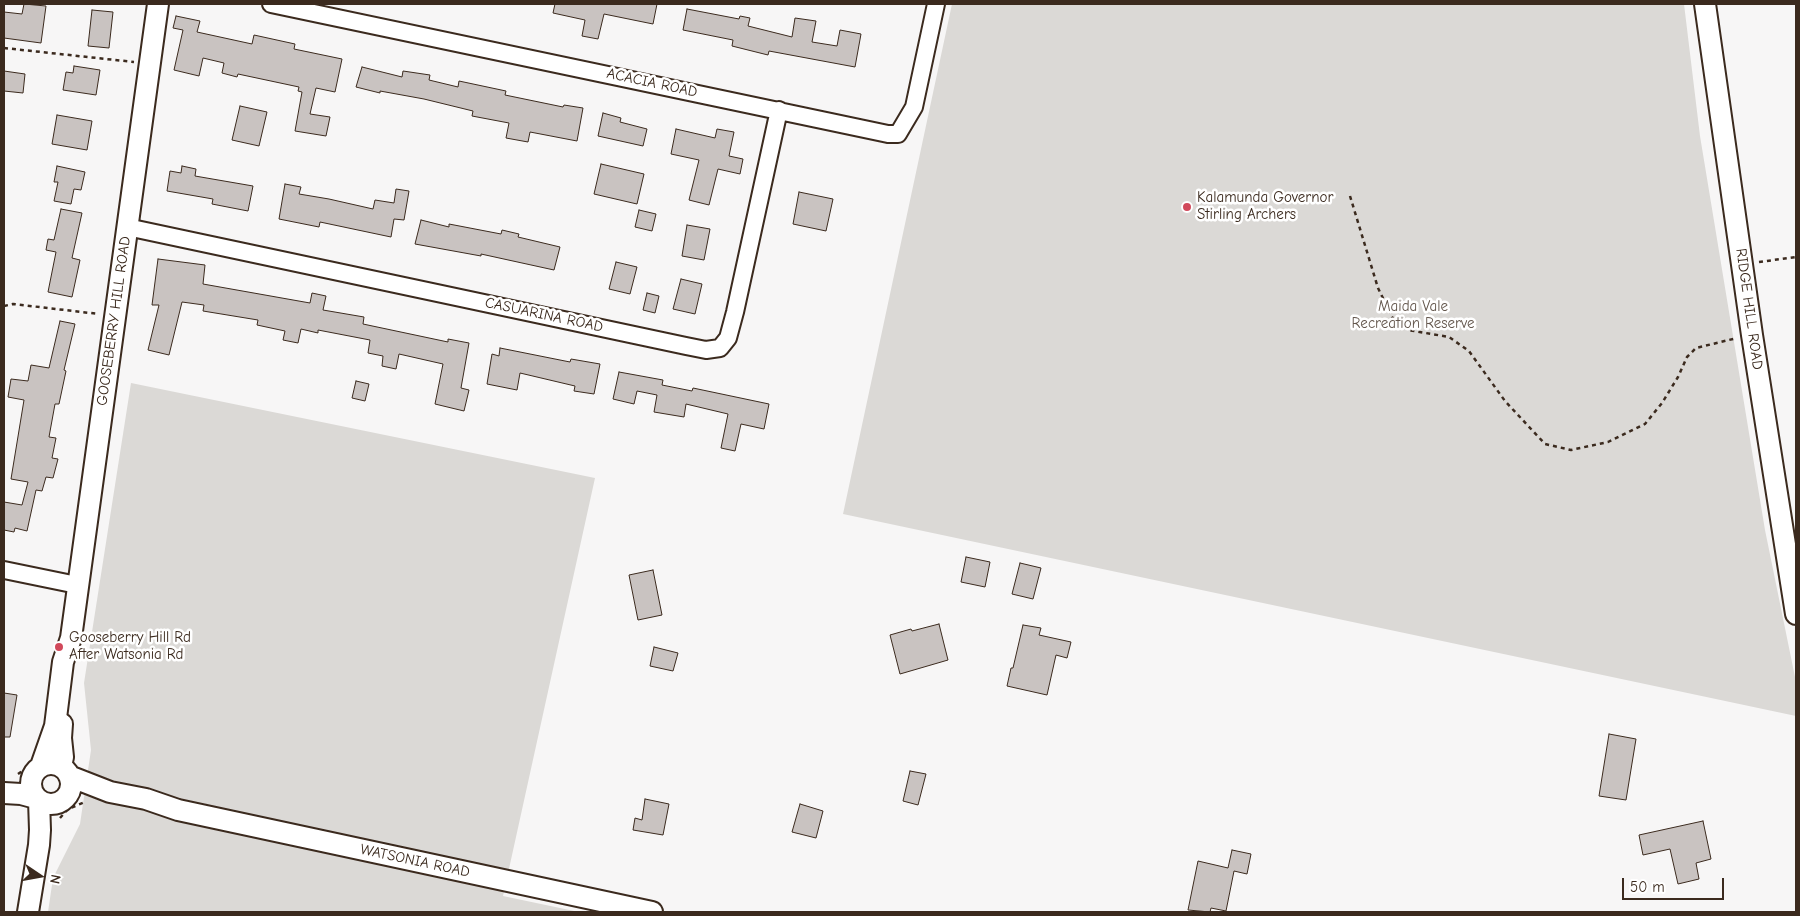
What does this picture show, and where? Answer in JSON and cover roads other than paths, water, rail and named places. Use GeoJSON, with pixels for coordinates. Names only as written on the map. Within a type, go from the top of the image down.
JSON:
{"type":"FeatureCollection","features":[{"type":"Feature","properties":{"kind":"street","name":"GOOSEBERRY HILL ROAD"},"geometry":{"type":"LineString","coordinates":[[52,803],[70,787],[51,771],[55,726],[64,662],[71,638],[158,4]]}},
{"type":"Feature","properties":{"kind":"street","name":"ACACIA ROAD"},"geometry":{"type":"LineString","coordinates":[[271,4],[888,134],[898,134],[914,107],[936,4]]}},
{"type":"Feature","properties":{"kind":"street","name":"RIDGE HILL ROAD"},"geometry":{"type":"LineString","coordinates":[[1705,4],[1752,335],[1796,614]]}},
{"type":"Feature","properties":{"kind":"street","name":"CASUARINA ROAD"},"geometry":{"type":"LineString","coordinates":[[127,227],[686,346],[706,350],[720,348],[728,338],[735,312],[779,110]]}},
{"type":"Feature","properties":{"kind":"street"},"geometry":{"type":"LineString","coordinates":[[4,570],[77,586]]}},
{"type":"Feature","properties":{"kind":"street"},"geometry":{"type":"LineString","coordinates":[[51,771],[30,784],[32,791],[52,803]]}},
{"type":"Feature","properties":{"kind":"street","name":"WATSONIA ROAD"},"geometry":{"type":"LineString","coordinates":[[4,792],[19,781],[51,771],[110,792],[178,810],[652,912]]}},
{"type":"Feature","properties":{"kind":"street","name":"WATSONIA ROAD"},"geometry":{"type":"LineString","coordinates":[[4,792],[21,794],[52,803],[97,797],[148,809],[178,810]]}},
{"type":"Feature","properties":{"kind":"street"},"geometry":{"type":"LineString","coordinates":[[28,912],[40,830],[52,803]]}},
{"type":"Feature","properties":{"kind":"street"},"geometry":{"type":"LineString","coordinates":[[37,912],[52,803]]}},
{"type":"Feature","properties":{"kind":"place","name":"Kalamunda Governor Stirling Archers"},"geometry":{"type":"Point","coordinates":[1187,207]}},
{"type":"Feature","properties":{"kind":"place","name":"Gooseberry Hill Rd After Watsonia Rd"},"geometry":{"type":"Point","coordinates":[59,647]}},
{"type":"Feature","properties":{"kind":"park label","name":"Maida Vale Recreation Reserve"},"geometry":{"type":"Point","coordinates":[1413,316]}}]}
